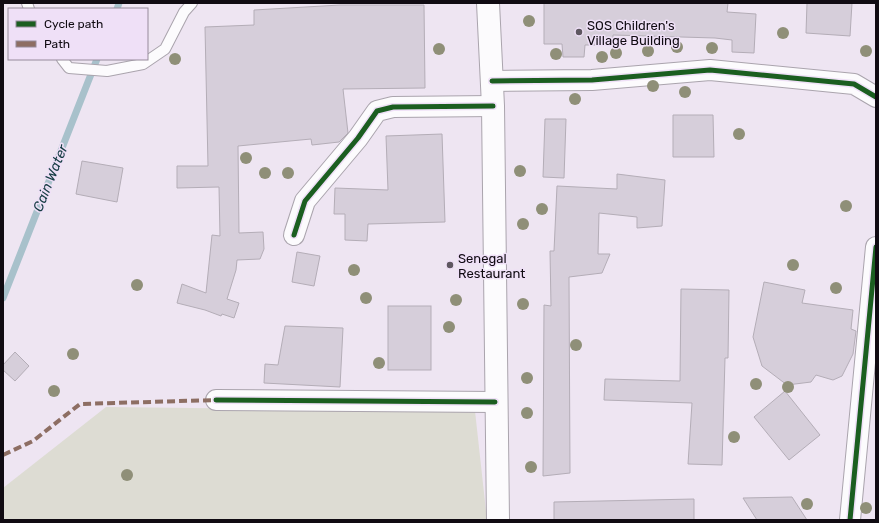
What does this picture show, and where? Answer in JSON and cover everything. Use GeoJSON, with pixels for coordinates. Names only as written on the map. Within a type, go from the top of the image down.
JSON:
{"type":"FeatureCollection","features":[{"type":"Feature","properties":{"kind":"main road"},"geometry":{"type":"LineString","coordinates":[[488,3],[493,106],[495,402],[498,520]]}},
{"type":"Feature","properties":{"kind":"street"},"geometry":{"type":"LineString","coordinates":[[492,81],[592,80],[710,70],[854,84],[876,97]]}},
{"type":"Feature","properties":{"kind":"street"},"geometry":{"type":"LineString","coordinates":[[294,235],[305,201],[358,138],[377,111],[393,107],[493,106]]}},
{"type":"Feature","properties":{"kind":"street"},"geometry":{"type":"LineString","coordinates":[[850,520],[876,247]]}},
{"type":"Feature","properties":{"kind":"street"},"geometry":{"type":"LineString","coordinates":[[216,400],[495,402]]}},
{"type":"Feature","properties":{"kind":"lane"},"geometry":{"type":"LineString","coordinates":[[63,60],[69,68],[106,71],[143,64],[164,50],[184,12],[192,3]]}},
{"type":"Feature","properties":{"kind":"shaded area"},"geometry":{"type":"Polygon","coordinates":[[[106,407],[475,411],[487,520],[3,520],[3,488],[106,407]]]}},
{"type":"Feature","properties":{"kind":"building"},"geometry":{"type":"Polygon","coordinates":[[[544,3],[728,3],[727,12],[756,14],[754,53],[732,52],[732,40],[715,38],[613,35],[613,45],[585,45],[584,57],[563,57],[562,44],[544,44],[544,3]]]}},
{"type":"Feature","properties":{"kind":"building"},"geometry":{"type":"Polygon","coordinates":[[[807,3],[852,3],[850,36],[806,33],[807,3]]]}},
{"type":"Feature","properties":{"kind":"building"},"geometry":{"type":"Polygon","coordinates":[[[340,5],[424,5],[425,88],[343,89],[348,133],[339,142],[312,145],[311,139],[238,146],[239,233],[263,232],[264,249],[260,259],[237,260],[236,270],[227,299],[239,303],[234,318],[222,314],[221,316],[205,310],[177,303],[182,284],[206,293],[212,235],[220,236],[219,187],[177,188],[177,166],[208,166],[205,27],[254,25],[254,10],[340,5]]]}},
{"type":"Feature","properties":{"kind":"building"},"geometry":{"type":"Polygon","coordinates":[[[673,115],[713,115],[714,157],[673,157],[673,115]]]}},
{"type":"Feature","properties":{"kind":"building"},"geometry":{"type":"Polygon","coordinates":[[[545,119],[566,119],[564,178],[543,177],[545,119]]]}},
{"type":"Feature","properties":{"kind":"building"},"geometry":{"type":"Polygon","coordinates":[[[442,134],[445,222],[368,224],[367,241],[345,240],[345,214],[334,214],[335,188],[388,190],[386,136],[442,134]]]}},
{"type":"Feature","properties":{"kind":"building"},"geometry":{"type":"Polygon","coordinates":[[[82,161],[123,168],[117,202],[76,194],[82,161]]]}},
{"type":"Feature","properties":{"kind":"building"},"geometry":{"type":"Polygon","coordinates":[[[617,174],[665,180],[662,226],[637,228],[637,217],[599,213],[598,254],[610,254],[602,273],[569,277],[570,473],[543,476],[544,305],[551,306],[550,251],[554,251],[557,186],[617,189],[617,174]]]}},
{"type":"Feature","properties":{"kind":"building"},"geometry":{"type":"Polygon","coordinates":[[[297,252],[320,256],[314,286],[292,282],[297,252]]]}},
{"type":"Feature","properties":{"kind":"building"},"geometry":{"type":"Polygon","coordinates":[[[764,282],[805,290],[802,303],[853,310],[851,329],[856,331],[853,354],[842,376],[833,380],[816,375],[811,382],[787,385],[762,366],[753,337],[764,282]]]}},
{"type":"Feature","properties":{"kind":"building"},"geometry":{"type":"Polygon","coordinates":[[[681,289],[729,290],[728,358],[725,358],[722,465],[688,464],[692,403],[604,400],[605,379],[680,381],[681,289]]]}},
{"type":"Feature","properties":{"kind":"building"},"geometry":{"type":"Polygon","coordinates":[[[388,306],[431,306],[431,370],[388,370],[388,306]]]}},
{"type":"Feature","properties":{"kind":"building"},"geometry":{"type":"Polygon","coordinates":[[[285,326],[343,328],[340,387],[264,383],[265,364],[278,365],[285,326]]]}},
{"type":"Feature","properties":{"kind":"building"},"geometry":{"type":"Polygon","coordinates":[[[15,352],[29,366],[15,381],[3,370],[3,365],[15,352]]]}},
{"type":"Feature","properties":{"kind":"building"},"geometry":{"type":"Polygon","coordinates":[[[785,391],[820,435],[789,460],[754,417],[785,391]]]}},
{"type":"Feature","properties":{"kind":"building"},"geometry":{"type":"Polygon","coordinates":[[[792,497],[807,520],[757,520],[743,498],[792,497]]]}},
{"type":"Feature","properties":{"kind":"building"},"geometry":{"type":"Polygon","coordinates":[[[694,499],[694,520],[554,520],[554,502],[694,499]]]}},
{"type":"Feature","properties":{"kind":"waterway","name":"Cain Water"},"geometry":{"type":"LineString","coordinates":[[117,8],[119,3]]}},
{"type":"Feature","properties":{"kind":"waterway","name":"Cain Water"},"geometry":{"type":"LineString","coordinates":[[3,298],[97,60]]}},
{"type":"Feature","properties":{"kind":"marked path"},"geometry":{"type":"LineString","coordinates":[[3,455],[33,441],[80,404],[216,400]]}},
{"type":"Feature","properties":{"kind":"cycle path"},"geometry":{"type":"LineString","coordinates":[[492,81],[592,80],[710,70],[854,84],[876,97]]}},
{"type":"Feature","properties":{"kind":"cycle path"},"geometry":{"type":"LineString","coordinates":[[294,235],[305,201],[358,138],[377,111],[393,107],[493,106]]}},
{"type":"Feature","properties":{"kind":"cycle path"},"geometry":{"type":"LineString","coordinates":[[850,520],[876,247]]}},
{"type":"Feature","properties":{"kind":"cycle path"},"geometry":{"type":"LineString","coordinates":[[216,400],[495,402]]}},
{"type":"Feature","properties":{"kind":"place","name":"SOS Children's Village Building"},"geometry":{"type":"Point","coordinates":[579,32]}},
{"type":"Feature","properties":{"kind":"place","name":"Senegal Restaurant"},"geometry":{"type":"Point","coordinates":[450,265]}}]}
